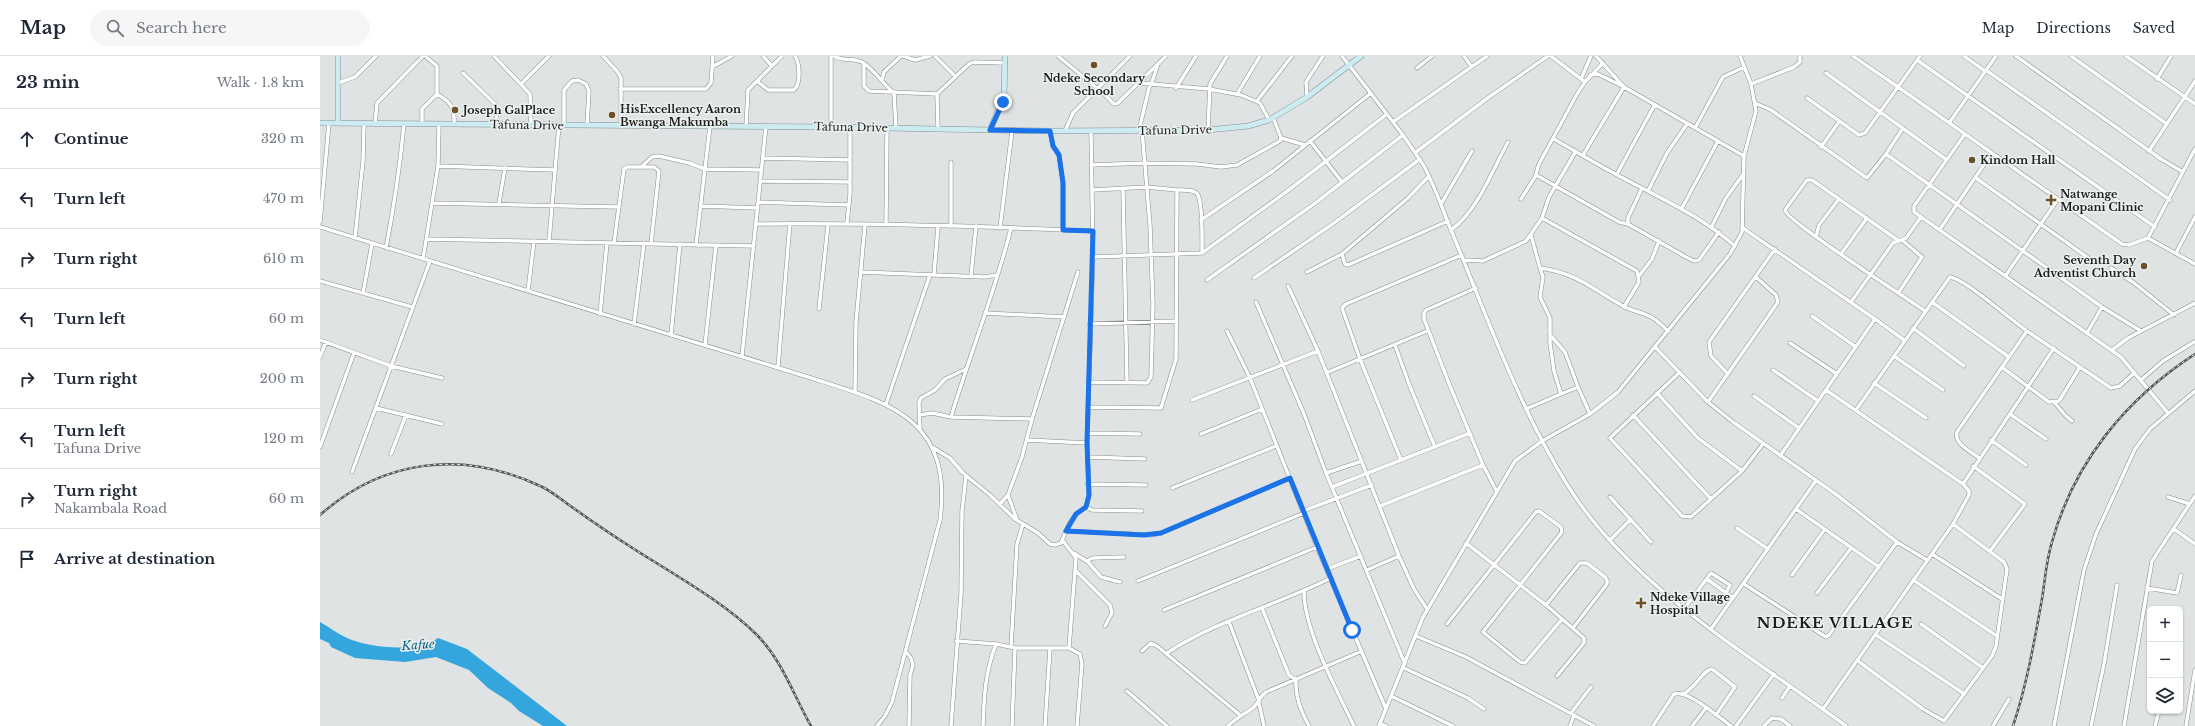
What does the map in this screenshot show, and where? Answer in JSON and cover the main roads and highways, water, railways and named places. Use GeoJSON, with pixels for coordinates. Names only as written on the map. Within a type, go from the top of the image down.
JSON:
{"type":"FeatureCollection","features":[{"type":"Feature","properties":{"kind":"main road"},"geometry":{"type":"LineString","coordinates":[[338,56],[338,123]]}},
{"type":"Feature","properties":{"kind":"main road"},"geometry":{"type":"LineString","coordinates":[[990,130],[1004,97],[1005,56]]}},
{"type":"Feature","properties":{"kind":"main road","name":"Tafuna Drive"},"geometry":{"type":"LineString","coordinates":[[320,123],[497,124],[531,126],[766,126],[1012,131],[1208,130],[1248,126],[1271,119],[1307,97],[1361,56]]}},
{"type":"Feature","properties":{"kind":"water"},"geometry":{"type":"Polygon","coordinates":[[[320,622],[340,635],[368,644],[393,647],[418,646],[429,643],[438,638],[467,649],[567,726],[543,726],[519,711],[511,703],[488,688],[469,670],[436,657],[405,662],[355,658],[331,647],[329,643],[320,639],[320,622]]]}},
{"type":"Feature","properties":{"kind":"railway"},"geometry":{"type":"LineString","coordinates":[[2013,726],[2030,663],[2050,549],[2062,513],[2074,485],[2089,459],[2125,412],[2147,391],[2195,354]]}},
{"type":"Feature","properties":{"kind":"railway"},"geometry":{"type":"LineString","coordinates":[[320,515],[344,496],[370,482],[397,472],[424,466],[452,464],[481,467],[509,474],[542,487],[698,589],[744,623],[757,635],[774,656],[811,726]]}},
{"type":"Feature","properties":{"kind":"place","name":"Ndeke Secondary School"},"geometry":{"type":"Point","coordinates":[1094,65]}},
{"type":"Feature","properties":{"kind":"place","name":"Joseph GalPlace"},"geometry":{"type":"Point","coordinates":[455,110]}},
{"type":"Feature","properties":{"kind":"place","name":"HisExcellency Aaron Bwanga Makumba"},"geometry":{"type":"Point","coordinates":[612,115]}},
{"type":"Feature","properties":{"kind":"place","name":"Kindom Hall"},"geometry":{"type":"Point","coordinates":[1972,160]}},
{"type":"Feature","properties":{"kind":"place","name":"Natwange Mopani Clinic"},"geometry":{"type":"Point","coordinates":[2051,200]}},
{"type":"Feature","properties":{"kind":"place","name":"Seventh Day Adventist Church"},"geometry":{"type":"Point","coordinates":[2144,266]}},
{"type":"Feature","properties":{"kind":"place","name":"Ndeke Village Hospital"},"geometry":{"type":"Point","coordinates":[1641,603]}},
{"type":"Feature","properties":{"kind":"district","name":"NDEKE VILLAGE"},"geometry":{"type":"Point","coordinates":[1835,623]}},
{"type":"Feature","properties":{"kind":"water label","name":"Kafue"},"geometry":{"type":"Point","coordinates":[418,645]}}]}
